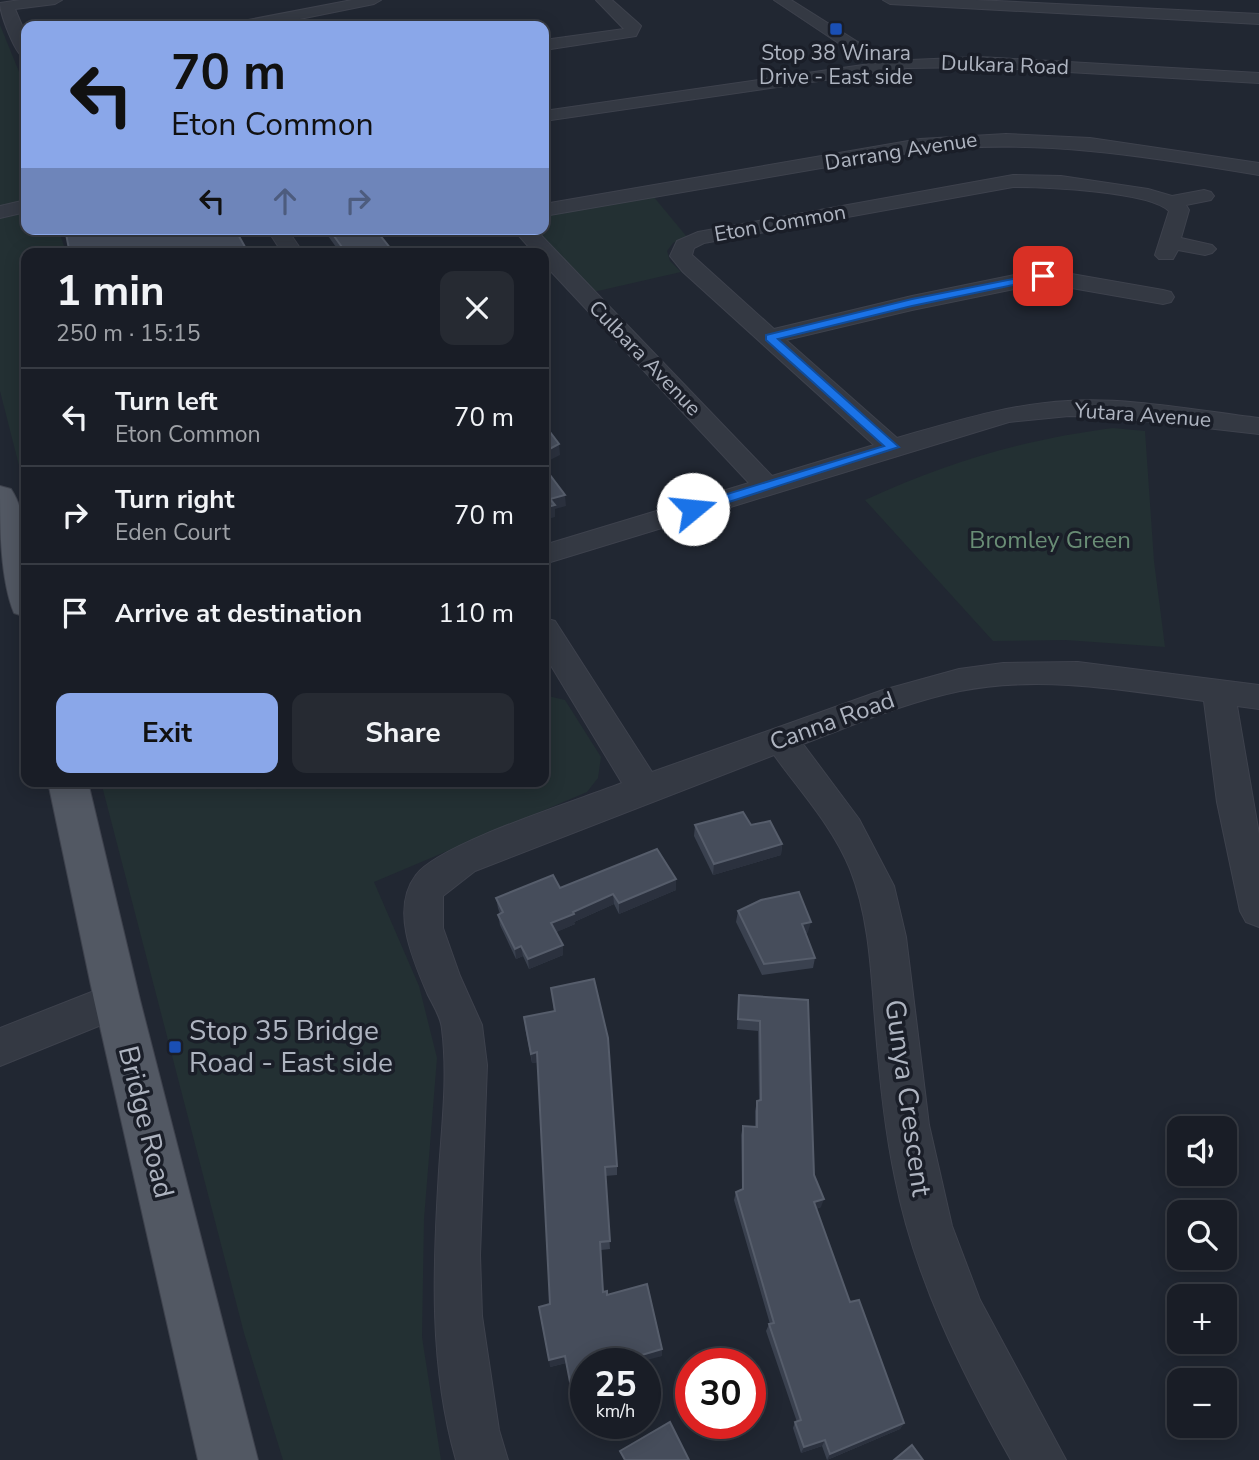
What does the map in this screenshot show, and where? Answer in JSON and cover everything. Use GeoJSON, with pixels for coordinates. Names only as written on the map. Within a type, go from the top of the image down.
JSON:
{"type":"FeatureCollection","features":[{"type":"Feature","properties":{"kind":"main road"},"geometry":{"type":"LineString","coordinates":[[0,495],[21,584]]}},
{"type":"Feature","properties":{"kind":"main road","name":"Bridge Road"},"geometry":{"type":"LineString","coordinates":[[69,787],[117,1000],[228,1460]]}},
{"type":"Feature","properties":{"kind":"street"},"geometry":{"type":"LineString","coordinates":[[21,44],[3,7],[55,0]]}},
{"type":"Feature","properties":{"kind":"street"},"geometry":{"type":"LineString","coordinates":[[268,21],[374,0]]}},
{"type":"Feature","properties":{"kind":"street"},"geometry":{"type":"LineString","coordinates":[[549,44],[631,33],[633,26],[603,0]]}},
{"type":"Feature","properties":{"kind":"street"},"geometry":{"type":"LineString","coordinates":[[890,0],[1108,6],[1259,19]]}},
{"type":"Feature","properties":{"kind":"street"},"geometry":{"type":"LineString","coordinates":[[786,3],[812,2]]}},
{"type":"Feature","properties":{"kind":"street"},"geometry":{"type":"LineString","coordinates":[[786,3],[883,65]]}},
{"type":"Feature","properties":{"kind":"street","name":"Dulkara Road"},"geometry":{"type":"LineString","coordinates":[[549,115],[883,65],[958,61],[1259,78]]}},
{"type":"Feature","properties":{"kind":"street","name":"Darrang Avenue"},"geometry":{"type":"LineString","coordinates":[[549,209],[920,145],[976,138],[1031,137],[1073,141],[1259,169]]}},
{"type":"Feature","properties":{"kind":"street","name":"Eton Common"},"geometry":{"type":"LineString","coordinates":[[892,447],[684,260],[680,253],[684,246],[698,238],[1013,181],[1073,184],[1148,195],[1171,202],[1204,196]]}},
{"type":"Feature","properties":{"kind":"street"},"geometry":{"type":"LineString","coordinates":[[1171,202],[1179,210],[1168,249],[1205,248]]}},
{"type":"Feature","properties":{"kind":"street"},"geometry":{"type":"LineString","coordinates":[[0,212],[21,207]]}},
{"type":"Feature","properties":{"kind":"street","name":"Culbara Avenue"},"geometry":{"type":"LineString","coordinates":[[529,235],[541,248]]}},
{"type":"Feature","properties":{"kind":"street","name":"Culbara Avenue"},"geometry":{"type":"LineString","coordinates":[[549,256],[767,486]]}},
{"type":"Feature","properties":{"kind":"street"},"geometry":{"type":"LineString","coordinates":[[770,337],[912,303],[1043,276],[1165,288],[1157,321]]}},
{"type":"Feature","properties":{"kind":"street","name":"Yutara Avenue"},"geometry":{"type":"LineString","coordinates":[[549,553],[992,418],[1069,408],[1146,412],[1259,426]]}},
{"type":"Feature","properties":{"kind":"street"},"geometry":{"type":"LineString","coordinates":[[549,645],[557,673],[644,789]]}},
{"type":"Feature","properties":{"kind":"street","name":"Canna Road"},"geometry":{"type":"LineString","coordinates":[[482,1460],[473,1430],[458,1316],[457,1255],[466,1065],[463,1025],[440,976],[424,928],[424,895],[430,884],[462,860],[644,789],[929,687],[1003,674],[1078,673],[1259,697]]}},
{"type":"Feature","properties":{"kind":"street"},"geometry":{"type":"LineString","coordinates":[[1219,691],[1225,743],[1259,911]]}},
{"type":"Feature","properties":{"kind":"street","name":"Gunya Crescent"},"geometry":{"type":"LineString","coordinates":[[781,740],[844,827],[862,855],[875,884],[889,954],[904,1105],[913,1161],[929,1227],[975,1341],[1040,1460]]}},
{"type":"Feature","properties":{"kind":"street"},"geometry":{"type":"LineString","coordinates":[[0,1047],[117,1000]]}},
{"type":"Feature","properties":{"kind":"green space"},"geometry":{"type":"Polygon","coordinates":[[[0,25],[21,77],[21,202],[0,206],[0,25]]]}},
{"type":"Feature","properties":{"kind":"green space"},"geometry":{"type":"Polygon","coordinates":[[[653,196],[687,237],[673,243],[667,251],[670,261],[681,272],[589,293],[534,235],[549,235],[549,214],[653,196]]]}},
{"type":"Feature","properties":{"kind":"green space"},"geometry":{"type":"Polygon","coordinates":[[[21,214],[21,235],[60,235],[65,248],[21,248],[21,473],[0,391],[0,218],[21,214]]]}},
{"type":"Feature","properties":{"kind":"green space","name":"Bromley Green"},"geometry":{"type":"Polygon","coordinates":[[[1113,428],[1145,431],[1154,561],[1165,647],[1065,640],[993,641],[865,500],[926,474],[986,454],[1047,439],[1113,428]]]}},
{"type":"Feature","properties":{"kind":"green space"},"geometry":{"type":"Polygon","coordinates":[[[549,696],[565,700],[601,757],[598,778],[587,792],[374,882],[419,986],[437,1058],[424,1219],[422,1337],[441,1460],[283,1460],[244,1333],[102,787],[549,787],[549,696]]]}},
{"type":"Feature","properties":{"kind":"building"},"geometry":{"type":"Polygon","coordinates":[[[66,235],[238,235],[246,248],[69,248],[66,235]]]}},
{"type":"Feature","properties":{"kind":"building"},"geometry":{"type":"Polygon","coordinates":[[[333,235],[380,235],[390,248],[343,248],[333,235]]]}},
{"type":"Feature","properties":{"kind":"building"},"geometry":{"type":"Polygon","coordinates":[[[549,431],[559,444],[549,449],[549,431]]]}},
{"type":"Feature","properties":{"kind":"building"},"geometry":{"type":"Polygon","coordinates":[[[549,474],[565,495],[550,499],[555,505],[549,507],[549,474]]]}},
{"type":"Feature","properties":{"kind":"building"},"geometry":{"type":"Polygon","coordinates":[[[743,812],[751,825],[770,821],[782,844],[714,864],[695,825],[743,812]]]}},
{"type":"Feature","properties":{"kind":"building"},"geometry":{"type":"Polygon","coordinates":[[[657,849],[676,879],[619,903],[613,894],[551,923],[563,945],[528,959],[521,946],[515,949],[498,915],[503,912],[496,898],[553,875],[560,888],[657,849]]]}},
{"type":"Feature","properties":{"kind":"building"},"geometry":{"type":"Polygon","coordinates":[[[799,892],[811,922],[802,924],[815,958],[764,964],[738,911],[761,900],[799,892]]]}},
{"type":"Feature","properties":{"kind":"building"},"geometry":{"type":"Polygon","coordinates":[[[594,979],[608,1038],[617,1166],[605,1167],[610,1241],[600,1242],[603,1292],[607,1291],[607,1295],[647,1284],[662,1349],[570,1348],[570,1382],[565,1356],[549,1360],[539,1307],[550,1304],[537,1052],[531,1054],[524,1017],[555,1011],[551,988],[594,979]]]}},
{"type":"Feature","properties":{"kind":"building"},"geometry":{"type":"Polygon","coordinates":[[[739,995],[808,1000],[814,1175],[824,1199],[814,1202],[850,1302],[859,1300],[904,1423],[830,1454],[825,1440],[804,1447],[795,1422],[801,1420],[769,1324],[774,1323],[736,1192],[743,1189],[743,1126],[757,1127],[757,1101],[761,1100],[760,1021],[738,1019],[739,995]]]}},
{"type":"Feature","properties":{"kind":"building"},"geometry":{"type":"Polygon","coordinates":[[[670,1422],[675,1439],[678,1439],[689,1460],[625,1460],[620,1451],[641,1439],[661,1439],[661,1427],[670,1422]]]}},
{"type":"Feature","properties":{"kind":"building"},"geometry":{"type":"Polygon","coordinates":[[[912,1445],[923,1460],[894,1460],[912,1445]]]}},
{"type":"Feature","properties":{"kind":"place","name":"Stop 38 Winara Drive - East side"},"geometry":{"type":"Point","coordinates":[836,29]}},
{"type":"Feature","properties":{"kind":"place","name":"Stop 35 Bridge Road - East side"},"geometry":{"type":"Point","coordinates":[175,1047]}},
{"type":"Feature","properties":{"kind":"route"},"geometry":{"type":"LineString","coordinates":[[693,509],[892,447],[770,337],[912,303],[1043,276]]}}]}
